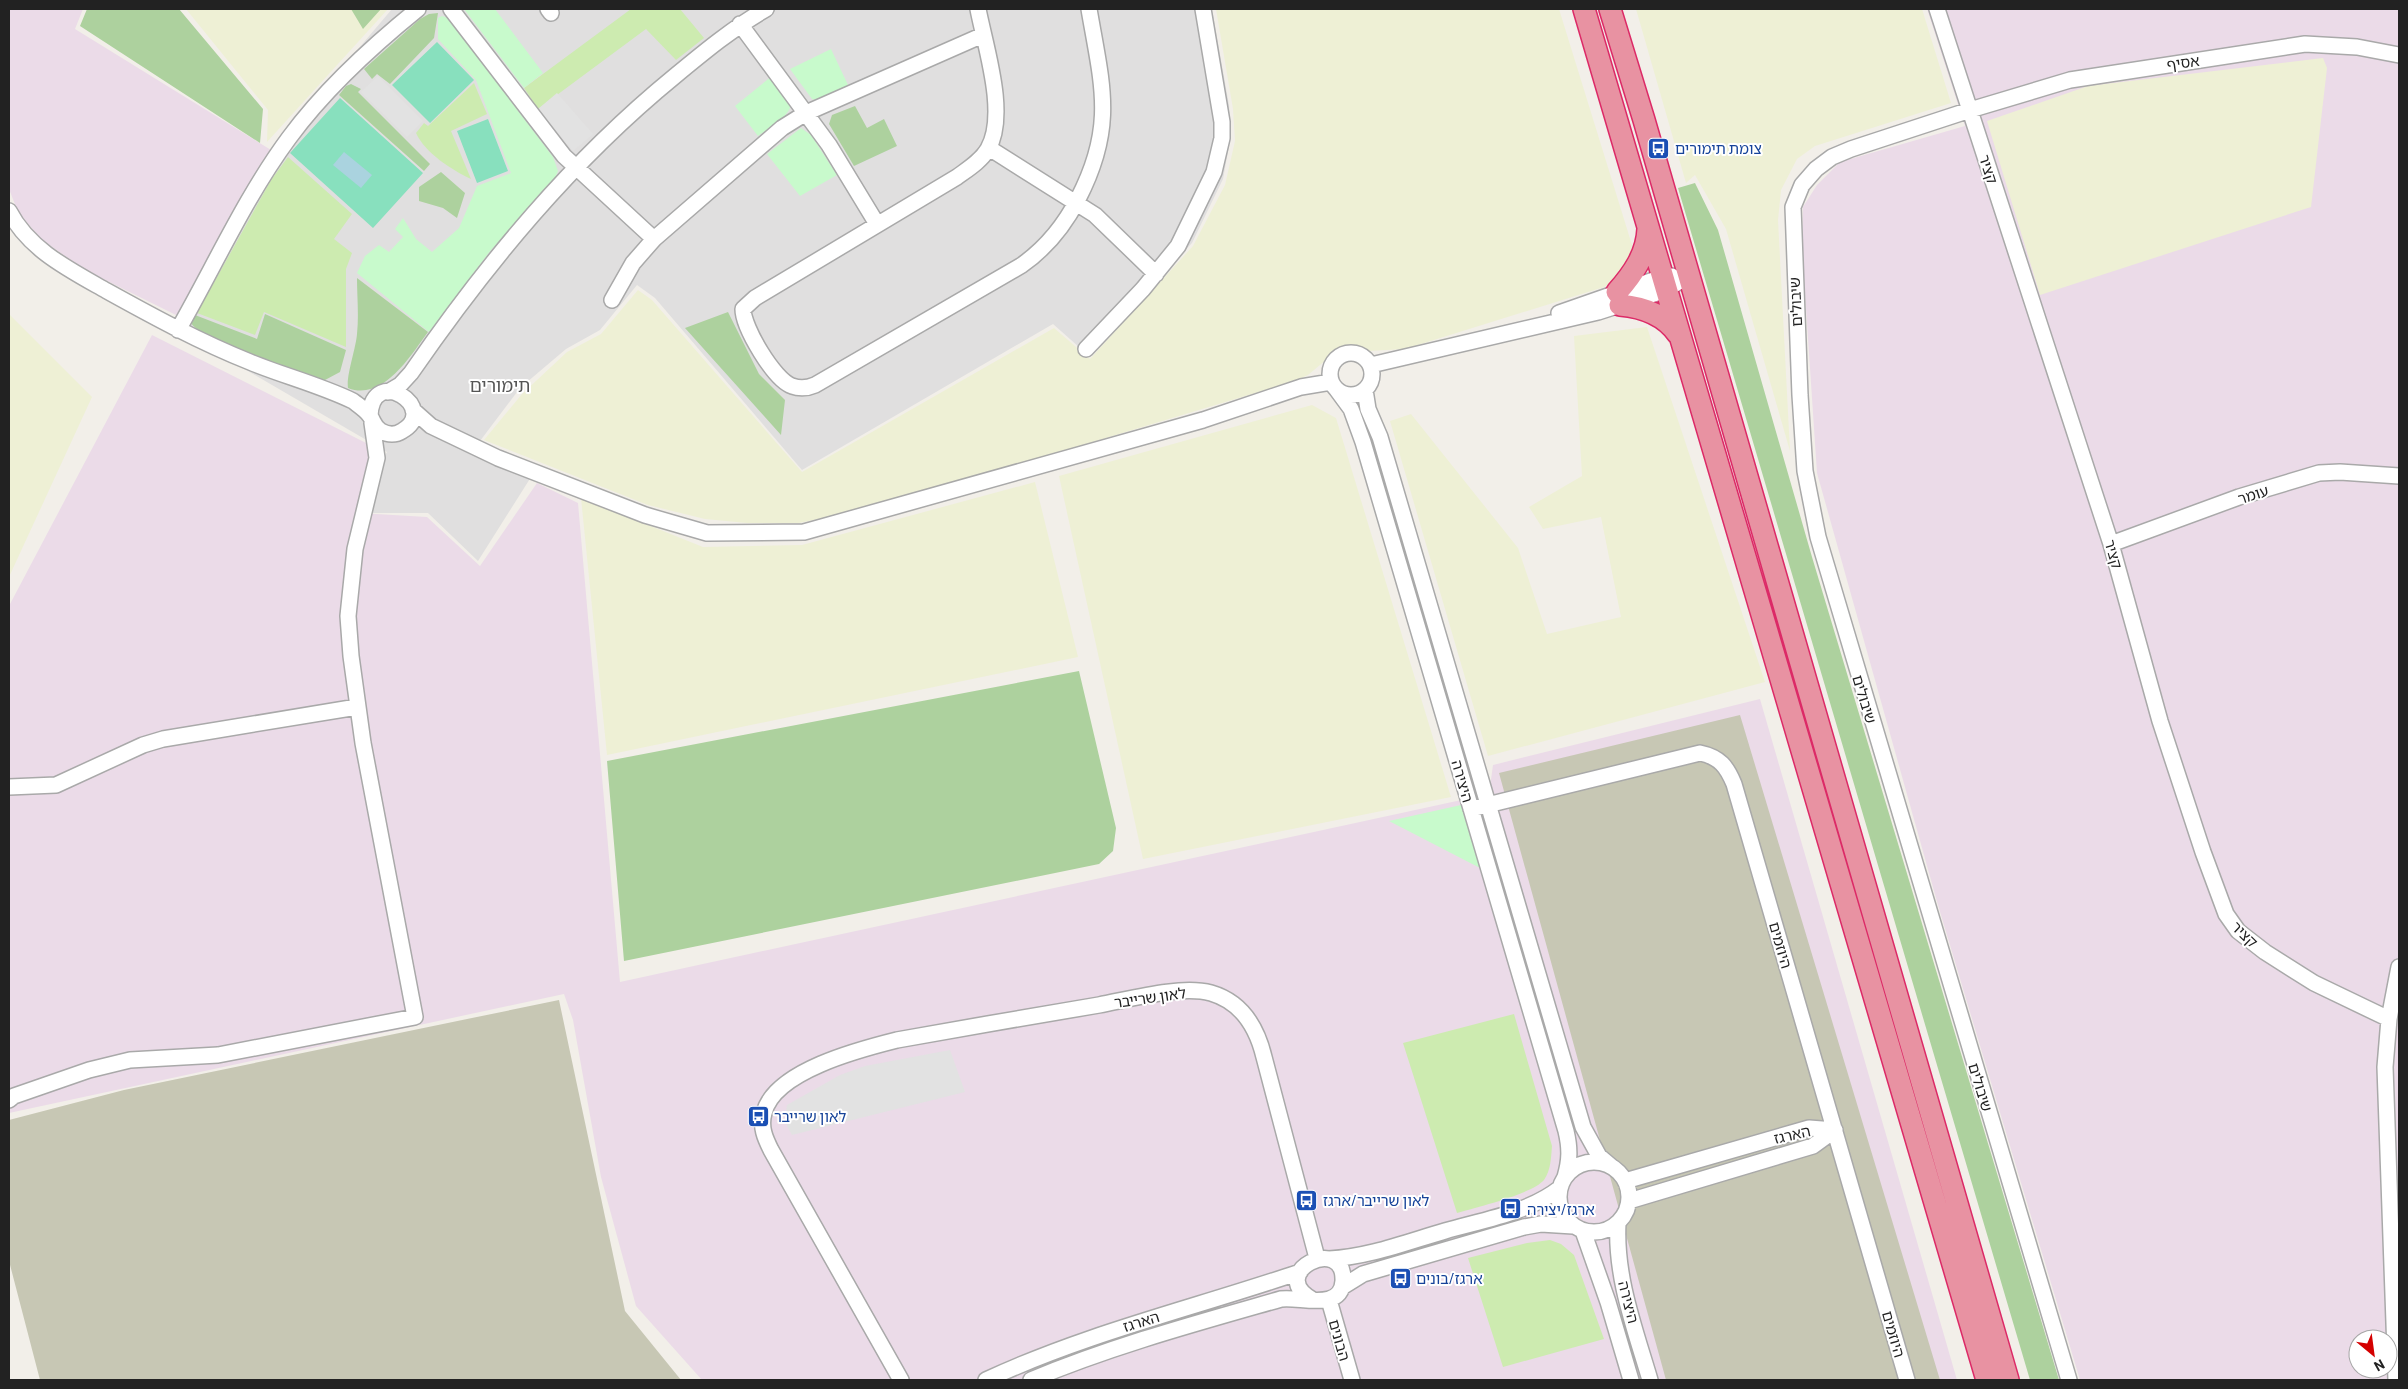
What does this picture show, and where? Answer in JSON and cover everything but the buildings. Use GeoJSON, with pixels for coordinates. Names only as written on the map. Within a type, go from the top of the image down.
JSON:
{"type":"FeatureCollection","features":[{"type":"Feature","properties":{"kind":"highway"},"geometry":{"type":"LineString","coordinates":[[1584,9],[1987,1380]]}},
{"type":"Feature","properties":{"kind":"highway"},"geometry":{"type":"LineString","coordinates":[[1610,9],[1644,120],[2008,1380]]}},
{"type":"Feature","properties":{"kind":"highway"},"geometry":{"type":"LineString","coordinates":[[1648,226],[1642,256],[1618,299],[1658,315],[1670,324],[1680,338]]}},
{"type":"Feature","properties":{"kind":"street"},"geometry":{"type":"LineString","coordinates":[[178,330],[260,184],[290,138],[333,86],[418,9]]}},
{"type":"Feature","properties":{"kind":"street"},"geometry":{"type":"LineString","coordinates":[[451,9],[575,167],[654,239]]}},
{"type":"Feature","properties":{"kind":"street"},"geometry":{"type":"LineString","coordinates":[[377,458],[371,419],[372,403],[383,394],[400,385],[411,373],[493,260],[522,225],[575,167],[639,106],[740,24],[766,9]]}},
{"type":"Feature","properties":{"kind":"street"},"geometry":{"type":"LineString","coordinates":[[978,9],[996,101],[994,132],[989,148],[973,166],[957,178],[754,298],[743,309],[743,316],[749,330],[766,359],[790,386],[808,388],[815,385],[1022,265],[1048,243],[1062,226],[1096,162],[1103,122],[1102,85],[1089,9]]}},
{"type":"Feature","properties":{"kind":"street"},"geometry":{"type":"LineString","coordinates":[[1086,349],[1156,274],[1178,246],[1214,172],[1221,147],[1220,108],[1203,9]]}},
{"type":"Feature","properties":{"kind":"street","name":"קציר"},"geometry":{"type":"LineString","coordinates":[[1937,9],[2111,544],[2160,721],[2226,914],[2238,932],[2279,961],[2314,983],[2389,1019]]}},
{"type":"Feature","properties":{"kind":"street"},"geometry":{"type":"LineString","coordinates":[[740,24],[829,145],[877,224]]}},
{"type":"Feature","properties":{"kind":"street"},"geometry":{"type":"LineString","coordinates":[[612,300],[633,263],[654,239],[774,135],[806,113],[983,35]]}},
{"type":"Feature","properties":{"kind":"street","name":"אסיף"},"geometry":{"type":"LineString","coordinates":[[1970,110],[2070,80],[2305,44],[2337,45],[2399,54]]}},
{"type":"Feature","properties":{"kind":"street","name":"שיבולים"},"geometry":{"type":"LineString","coordinates":[[1970,110],[1832,157],[1816,169],[1802,185],[1793,207],[1793,216],[1805,471],[1818,537],[2069,1380]]}},
{"type":"Feature","properties":{"kind":"street"},"geometry":{"type":"LineString","coordinates":[[989,148],[1095,215],[1156,274]]}},
{"type":"Feature","properties":{"kind":"street"},"geometry":{"type":"LineString","coordinates":[[9,211],[25,237],[39,249],[78,275],[178,330],[251,362],[353,401],[383,433],[421,428],[440,430]]}},
{"type":"Feature","properties":{"kind":"street"},"geometry":{"type":"LineString","coordinates":[[1371,365],[1418,355],[1513,330],[1688,276]]}},
{"type":"Feature","properties":{"kind":"street"},"geometry":{"type":"LineString","coordinates":[[1348,352],[1361,355],[1371,365],[1372,378],[1365,390],[1351,395],[1333,381],[1336,358],[1348,352]]}},
{"type":"Feature","properties":{"kind":"street"},"geometry":{"type":"LineString","coordinates":[[9,1100],[14,1096],[89,1070],[130,1060],[218,1054],[415,1017],[357,707],[348,616],[355,548],[377,458],[386,444],[410,423],[412,406],[411,373]]}},
{"type":"Feature","properties":{"kind":"street"},"geometry":{"type":"LineString","coordinates":[[341,395],[362,398],[383,394],[401,394],[424,420],[440,430],[498,458],[645,515],[707,533],[804,532],[1203,420],[1301,388],[1333,381]]}},
{"type":"Feature","properties":{"kind":"street","name":"היצירה"},"geometry":{"type":"LineString","coordinates":[[1333,381],[1351,408],[1363,442],[1566,1132],[1570,1150],[1569,1164],[1562,1182]]}},
{"type":"Feature","properties":{"kind":"street","name":"היצירה"},"geometry":{"type":"LineString","coordinates":[[1365,390],[1368,409],[1380,437],[1583,1127],[1599,1156],[1612,1167]]}},
{"type":"Feature","properties":{"kind":"street","name":"עומר"},"geometry":{"type":"LineString","coordinates":[[2111,544],[2239,498],[2319,473],[2340,472],[2399,476]]}},
{"type":"Feature","properties":{"kind":"street"},"geometry":{"type":"LineString","coordinates":[[9,787],[56,785],[143,745],[163,739],[357,707]]}},
{"type":"Feature","properties":{"kind":"street","name":"היוזמים"},"geometry":{"type":"LineString","coordinates":[[1471,809],[1700,753],[1712,755],[1728,768],[1907,1380]]}},
{"type":"Feature","properties":{"kind":"street"},"geometry":{"type":"LineString","coordinates":[[2396,1380],[2393,1113],[2385,1067],[2389,1019],[2399,967]]}},
{"type":"Feature","properties":{"kind":"street","name":"לאון שרייבר"},"geometry":{"type":"LineString","coordinates":[[901,1380],[771,1150],[762,1124],[767,1105],[787,1085],[815,1068],[863,1049],[897,1040],[1190,990],[1212,994],[1230,1002],[1246,1016],[1255,1028],[1323,1259]]}},
{"type":"Feature","properties":{"kind":"street","name":"הארגז"},"geometry":{"type":"LineString","coordinates":[[1626,1182],[1809,1128],[1835,1130]]}},
{"type":"Feature","properties":{"kind":"street","name":"הארגז"},"geometry":{"type":"LineString","coordinates":[[1629,1201],[1813,1146],[1835,1130]]}},
{"type":"Feature","properties":{"kind":"street"},"geometry":{"type":"LineString","coordinates":[[1323,1259],[1339,1267],[1343,1280],[1342,1286],[1339,1292],[1329,1300],[1313,1300],[1302,1292],[1300,1286],[1300,1272],[1304,1266],[1323,1259],[1359,1256],[1518,1209],[1548,1197],[1572,1169],[1587,1163],[1602,1163],[1612,1167],[1626,1182],[1629,1201],[1624,1216],[1618,1223],[1601,1232],[1549,1224],[1524,1227],[1363,1274],[1342,1286]]}},
{"type":"Feature","properties":{"kind":"street"},"geometry":{"type":"LineString","coordinates":[[1562,1182],[1560,1209],[1578,1229]]}},
{"type":"Feature","properties":{"kind":"street","name":"היצירה"},"geometry":{"type":"LineString","coordinates":[[1618,1223],[1618,1257],[1626,1296],[1650,1380]]}},
{"type":"Feature","properties":{"kind":"street","name":"היצירה"},"geometry":{"type":"LineString","coordinates":[[1578,1229],[1608,1302],[1631,1380]]}},
{"type":"Feature","properties":{"kind":"street","name":"הארגז"},"geometry":{"type":"LineString","coordinates":[[986,1380],[1047,1353],[1092,1336],[1300,1272]]}},
{"type":"Feature","properties":{"kind":"street","name":"הארגז"},"geometry":{"type":"LineString","coordinates":[[1031,1380],[1063,1366],[1135,1342],[1281,1299],[1294,1297],[1313,1300]]}},
{"type":"Feature","properties":{"kind":"street","name":"הבונים"},"geometry":{"type":"LineString","coordinates":[[1329,1300],[1352,1380]]}},
{"type":"Feature","properties":{"kind":"shaded area"},"geometry":{"type":"Polygon","coordinates":[[[9,9],[83,9],[75,29],[271,150],[178,316],[83,269],[41,239],[18,212],[9,189],[9,9]]]}},
{"type":"Feature","properties":{"kind":"shaded area"},"geometry":{"type":"Polygon","coordinates":[[[186,9],[388,9],[267,142],[268,110],[186,9]]]}},
{"type":"Feature","properties":{"kind":"shaded area","name":"תימורים"},"geometry":{"type":"Polygon","coordinates":[[[392,9],[1212,9],[1229,105],[1231,135],[1223,179],[1192,243],[1088,355],[1053,324],[802,470],[655,298],[637,285],[600,330],[566,349],[520,388],[480,441],[538,466],[478,561],[428,513],[370,513],[379,465],[387,452],[224,357],[180,322],[281,140],[392,9]]]}},
{"type":"Feature","properties":{"kind":"shaded area"},"geometry":{"type":"Polygon","coordinates":[[[1216,9],[1559,9],[1632,245],[1631,254],[1618,280],[1604,287],[1405,349],[1369,351],[1350,347],[1332,355],[1308,375],[1295,381],[877,507],[799,523],[747,523],[705,519],[648,505],[484,440],[522,394],[567,352],[601,334],[638,290],[652,300],[802,472],[1054,328],[1090,359],[1193,246],[1225,185],[1235,141],[1233,109],[1216,9]]]}},
{"type":"Feature","properties":{"kind":"shaded area"},"geometry":{"type":"Polygon","coordinates":[[[1636,9],[1922,9],[1951,103],[1815,146],[1797,159],[1781,190],[1778,220],[1790,451],[1726,229],[1695,175],[1686,183],[1636,9]]]}},
{"type":"Feature","properties":{"kind":"shaded area"},"geometry":{"type":"Polygon","coordinates":[[[1927,9],[2399,9],[2399,1380],[2080,1380],[1938,905],[1817,473],[1802,248],[1803,207],[1817,185],[1840,162],[1965,126],[1927,9]]]}},
{"type":"Feature","properties":{"kind":"shaded area"},"geometry":{"type":"Polygon","coordinates":[[[2323,58],[2327,68],[2311,207],[2040,295],[1987,121],[2088,86],[2323,58]]]}},
{"type":"Feature","properties":{"kind":"shaded area"},"geometry":{"type":"Polygon","coordinates":[[[378,76],[423,121],[407,137],[361,92],[378,76]]]}},
{"type":"Feature","properties":{"kind":"shaded area"},"geometry":{"type":"Polygon","coordinates":[[[557,93],[593,134],[573,151],[538,109],[557,93]]]}},
{"type":"Feature","properties":{"kind":"shaded area"},"geometry":{"type":"Polygon","coordinates":[[[9,314],[92,397],[9,577],[9,314]]]}},
{"type":"Feature","properties":{"kind":"shaded area"},"geometry":{"type":"Polygon","coordinates":[[[1647,327],[1765,682],[1488,756],[1390,421],[1411,414],[1518,548],[1547,634],[1621,617],[1601,517],[1543,529],[1529,507],[1582,476],[1574,336],[1647,327]]]}},
{"type":"Feature","properties":{"kind":"shaded area"},"geometry":{"type":"Polygon","coordinates":[[[152,335],[372,446],[359,513],[427,517],[480,566],[537,483],[578,503],[620,982],[1489,794],[1493,765],[1760,699],[1957,1380],[702,1380],[636,1306],[601,1177],[573,1020],[564,994],[9,1113],[9,606],[152,335]]]}},
{"type":"Feature","properties":{"kind":"shaded area"},"geometry":{"type":"Polygon","coordinates":[[[1312,405],[1336,418],[1451,797],[1143,859],[1059,476],[1312,405]]]}},
{"type":"Feature","properties":{"kind":"shaded area"},"geometry":{"type":"Polygon","coordinates":[[[1035,482],[1078,657],[607,755],[581,498],[703,547],[802,545],[1035,482]]]}},
{"type":"Feature","properties":{"kind":"shaded area"},"geometry":{"type":"Polygon","coordinates":[[[1740,715],[1940,1380],[1666,1380],[1499,773],[1740,715]]]}},
{"type":"Feature","properties":{"kind":"shaded area"},"geometry":{"type":"Polygon","coordinates":[[[559,1000],[625,1311],[681,1380],[40,1380],[9,1261],[9,1120],[124,1090],[559,1000]]]}},
{"type":"Feature","properties":{"kind":"shaded area"},"geometry":{"type":"Polygon","coordinates":[[[950,1050],[965,1092],[792,1135],[787,1126],[785,1118],[787,1105],[840,1075],[865,1066],[950,1050]]]}},
{"type":"Feature","properties":{"kind":"green space"},"geometry":{"type":"Polygon","coordinates":[[[87,9],[179,9],[263,109],[260,143],[80,26],[87,9]]]}},
{"type":"Feature","properties":{"kind":"green space"},"geometry":{"type":"Polygon","coordinates":[[[351,9],[381,9],[363,29],[351,9]]]}},
{"type":"Feature","properties":{"kind":"green space"},"geometry":{"type":"Polygon","coordinates":[[[464,9],[495,9],[543,73],[524,88],[464,9]]]}},
{"type":"Feature","properties":{"kind":"green space"},"geometry":{"type":"Polygon","coordinates":[[[631,9],[680,9],[704,38],[676,60],[646,29],[538,109],[524,88],[631,9]]]}},
{"type":"Feature","properties":{"kind":"green space"},"geometry":{"type":"Polygon","coordinates":[[[438,13],[434,38],[390,84],[377,74],[372,79],[364,69],[420,19],[429,14],[438,13]]]}},
{"type":"Feature","properties":{"kind":"green space"},"geometry":{"type":"Polygon","coordinates":[[[442,16],[448,18],[553,157],[558,171],[554,181],[491,250],[429,332],[357,273],[365,256],[379,245],[389,252],[403,237],[395,229],[403,218],[416,239],[432,252],[459,228],[477,186],[511,173],[476,80],[438,39],[438,18],[442,16]]]}},
{"type":"Feature","properties":{"kind":"green space"},"geometry":{"type":"Polygon","coordinates":[[[437,42],[474,80],[430,123],[392,85],[437,42]]]}},
{"type":"Feature","properties":{"kind":"green space"},"geometry":{"type":"Polygon","coordinates":[[[831,49],[848,85],[817,100],[812,99],[790,69],[831,49]]]}},
{"type":"Feature","properties":{"kind":"green space"},"geometry":{"type":"Polygon","coordinates":[[[772,76],[787,96],[790,107],[784,117],[758,136],[735,106],[772,76]]]}},
{"type":"Feature","properties":{"kind":"green space"},"geometry":{"type":"Polygon","coordinates":[[[474,83],[487,114],[451,131],[471,179],[432,154],[416,133],[424,123],[428,126],[474,83]]]}},
{"type":"Feature","properties":{"kind":"green space"},"geometry":{"type":"Polygon","coordinates":[[[351,84],[361,89],[358,92],[430,164],[424,171],[339,95],[346,86],[351,84]]]}},
{"type":"Feature","properties":{"kind":"green space"},"geometry":{"type":"Polygon","coordinates":[[[340,98],[423,173],[373,228],[290,153],[340,98]]]}},
{"type":"Feature","properties":{"kind":"green space"},"geometry":{"type":"Polygon","coordinates":[[[855,106],[867,128],[884,119],[897,146],[854,166],[829,124],[832,115],[855,106]]]}},
{"type":"Feature","properties":{"kind":"green space"},"geometry":{"type":"Polygon","coordinates":[[[488,119],[508,171],[477,183],[457,131],[488,119]]]}},
{"type":"Feature","properties":{"kind":"green space"},"geometry":{"type":"Polygon","coordinates":[[[801,128],[811,135],[837,175],[800,196],[767,154],[801,128]]]}},
{"type":"Feature","properties":{"kind":"green space"},"geometry":{"type":"Polygon","coordinates":[[[288,157],[352,214],[334,239],[352,253],[346,269],[346,347],[264,312],[255,335],[197,313],[271,180],[288,157]]]}},
{"type":"Feature","properties":{"kind":"green space"},"geometry":{"type":"Polygon","coordinates":[[[441,172],[465,193],[457,218],[443,208],[419,201],[419,187],[441,172]]]}},
{"type":"Feature","properties":{"kind":"green space"},"geometry":{"type":"Polygon","coordinates":[[[1695,183],[1718,230],[1812,557],[2059,1380],[2030,1380],[1678,188],[1695,183]]]}},
{"type":"Feature","properties":{"kind":"green space"},"geometry":{"type":"Polygon","coordinates":[[[357,278],[428,332],[395,374],[373,388],[361,391],[348,388],[357,334],[357,278]]]}},
{"type":"Feature","properties":{"kind":"green space"},"geometry":{"type":"Polygon","coordinates":[[[728,312],[759,374],[785,400],[781,435],[685,328],[728,312]]]}},
{"type":"Feature","properties":{"kind":"green space"},"geometry":{"type":"Polygon","coordinates":[[[265,314],[346,350],[340,372],[325,380],[274,364],[214,340],[191,323],[195,315],[257,339],[265,314]]]}},
{"type":"Feature","properties":{"kind":"green space"},"geometry":{"type":"Polygon","coordinates":[[[1079,671],[1116,828],[1113,851],[1099,864],[624,961],[607,761],[1079,671]]]}},
{"type":"Feature","properties":{"kind":"green space"},"geometry":{"type":"Polygon","coordinates":[[[1461,805],[1480,868],[1389,821],[1461,805]]]}},
{"type":"Feature","properties":{"kind":"green space"},"geometry":{"type":"Polygon","coordinates":[[[1514,1014],[1552,1146],[1549,1168],[1544,1180],[1528,1190],[1504,1200],[1457,1213],[1403,1043],[1514,1014]]]}},
{"type":"Feature","properties":{"kind":"green space"},"geometry":{"type":"Polygon","coordinates":[[[1550,1240],[1561,1244],[1574,1255],[1604,1339],[1503,1367],[1468,1258],[1527,1243],[1550,1240]]]}},
{"type":"Feature","properties":{"kind":"water"},"geometry":{"type":"Polygon","coordinates":[[[344,152],[372,175],[361,188],[333,165],[344,152]]]}},
{"type":"Feature","properties":{"kind":"place","name":"צומת תימורים"},"geometry":{"type":"Point","coordinates":[1659,148]}},
{"type":"Feature","properties":{"kind":"place","name":"לאון שרייבר"},"geometry":{"type":"Point","coordinates":[758,1116]}},
{"type":"Feature","properties":{"kind":"place","name":"לאון שרייבר/ארגז"},"geometry":{"type":"Point","coordinates":[1307,1200]}},
{"type":"Feature","properties":{"kind":"place","name":"ארגז/יצירה"},"geometry":{"type":"Point","coordinates":[1511,1209]}},
{"type":"Feature","properties":{"kind":"place","name":"ארגז/בונים"},"geometry":{"type":"Point","coordinates":[1400,1278]}},
{"type":"Feature","properties":{"kind":"district","name":"תימורים"},"geometry":{"type":"Point","coordinates":[500,385]}}]}
